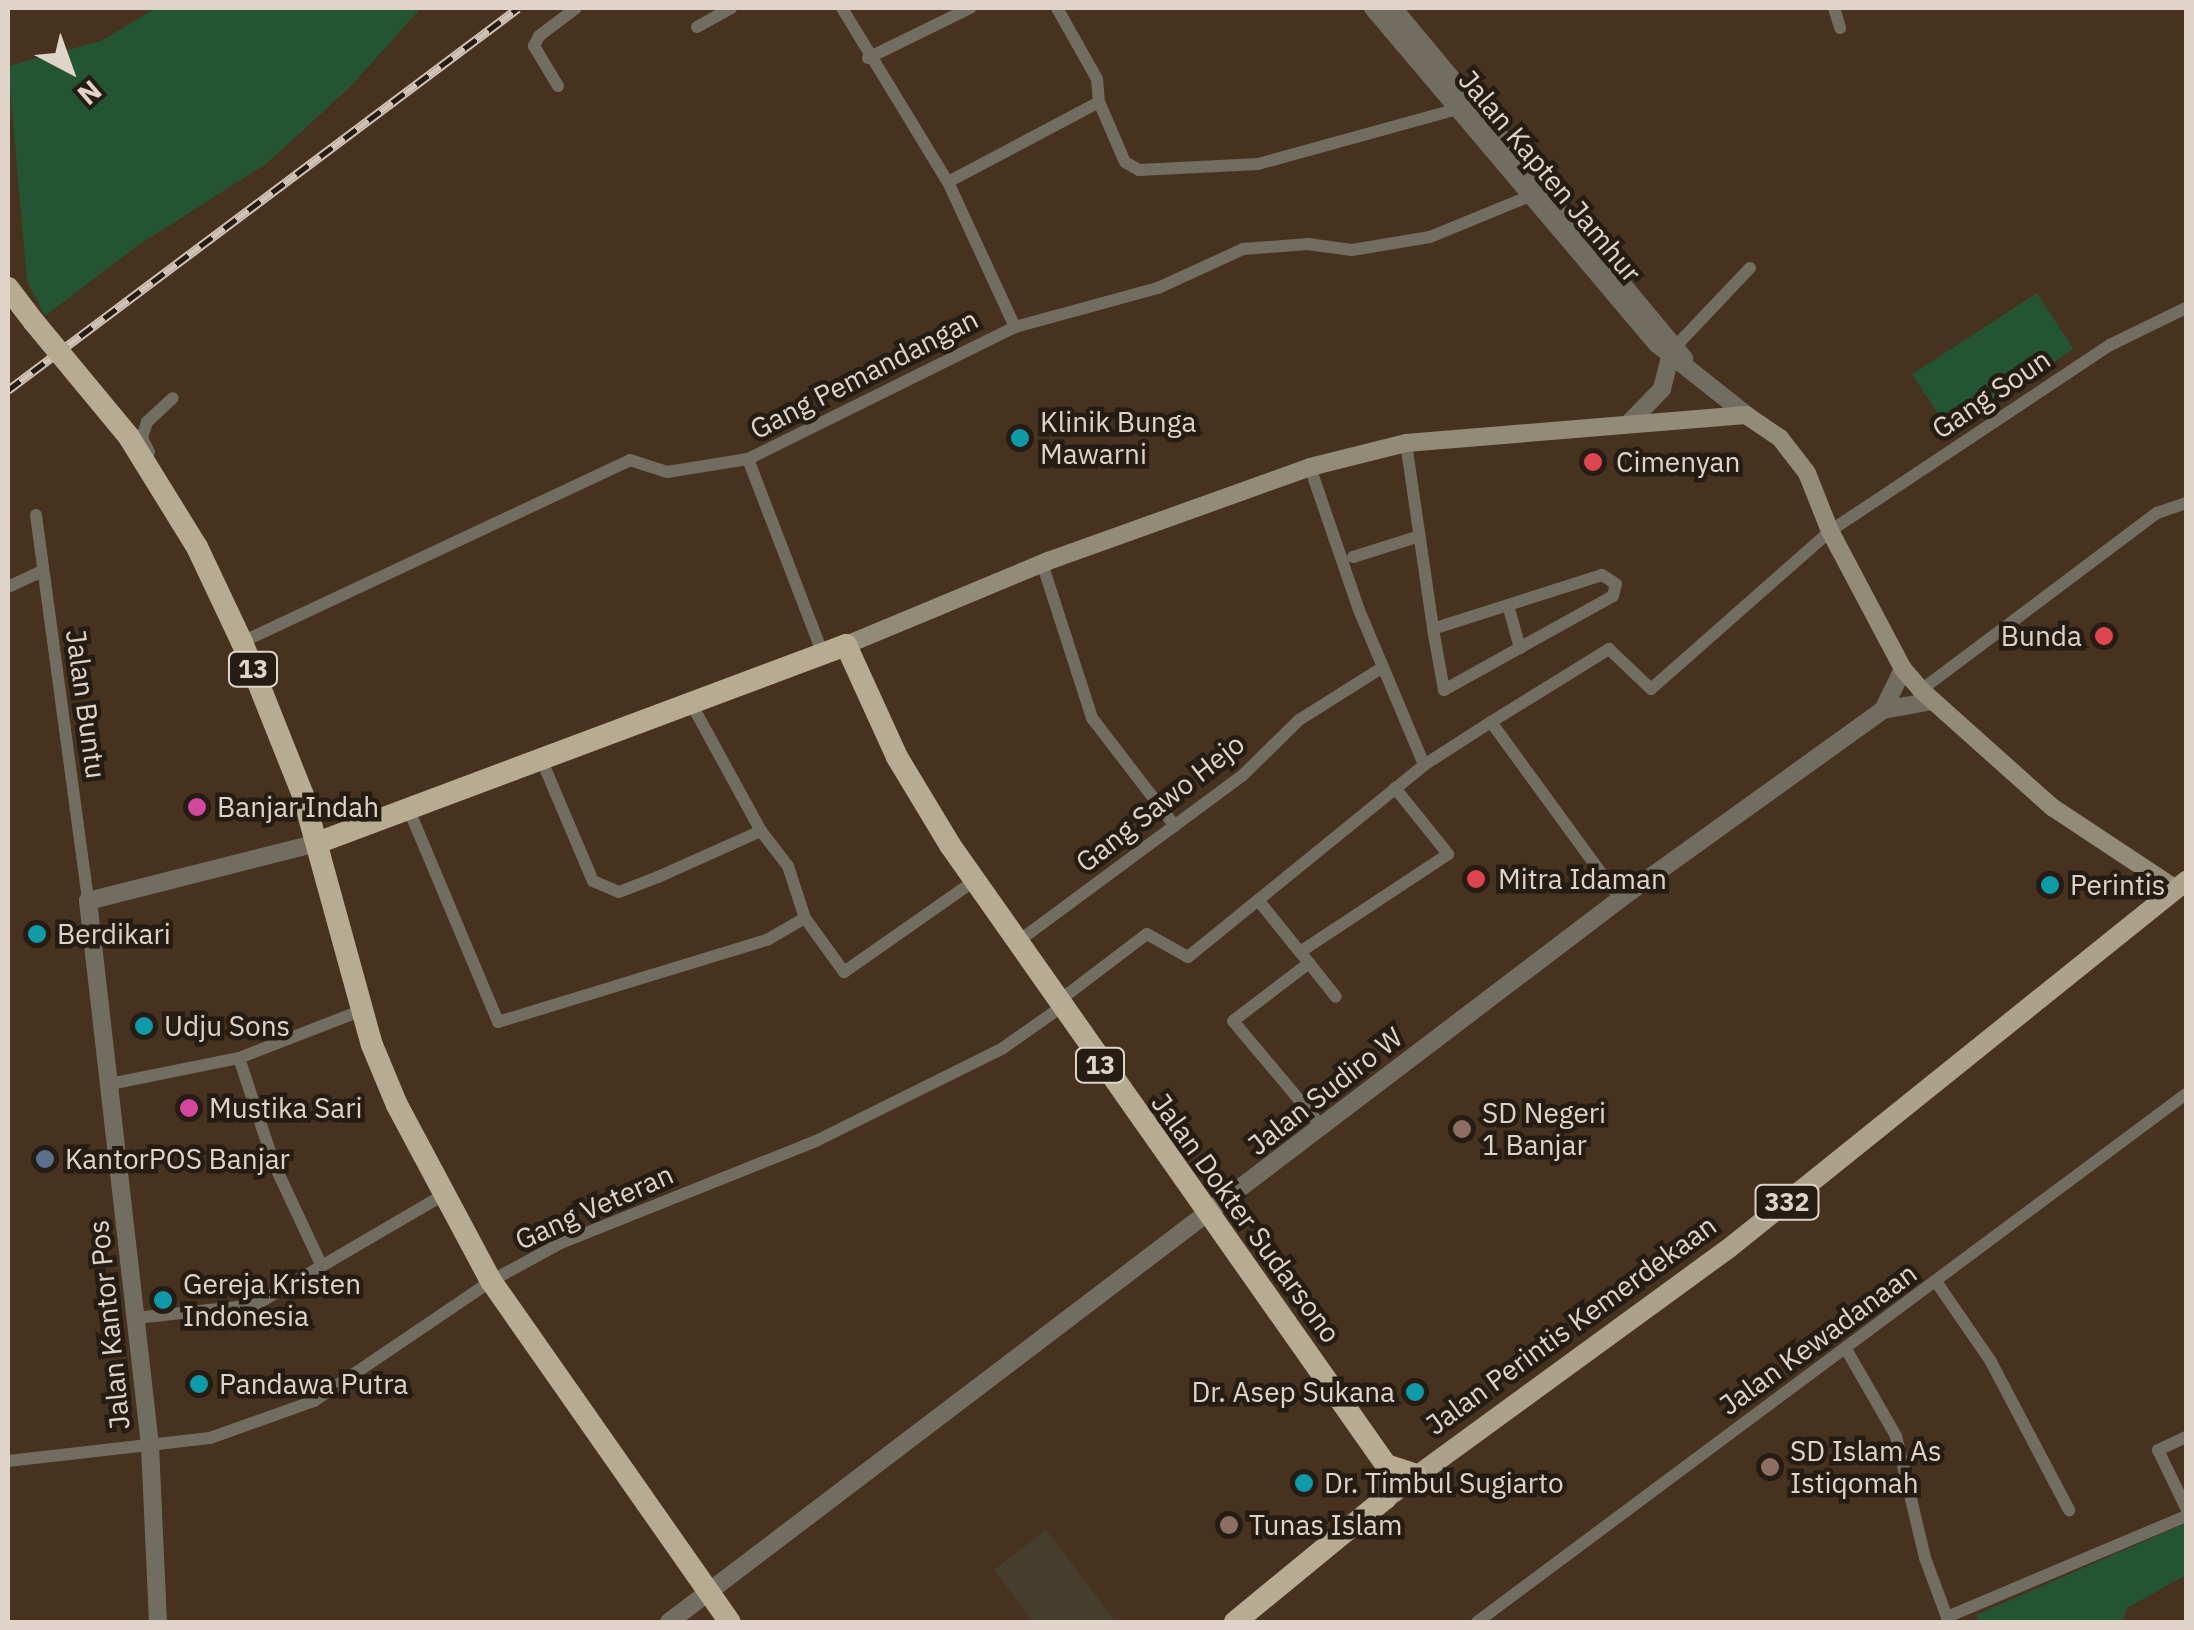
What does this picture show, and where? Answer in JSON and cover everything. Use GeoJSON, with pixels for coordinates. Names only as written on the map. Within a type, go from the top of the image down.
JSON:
{"type":"FeatureCollection","features":[{"type":"Feature","properties":{"kind":"highway","name":"13"},"geometry":{"type":"LineString","coordinates":[[8,288],[128,437],[197,547],[240,637],[317,843],[363,1010],[398,1105],[491,1281],[730,1622]]}},
{"type":"Feature","properties":{"kind":"highway"},"geometry":{"type":"LineString","coordinates":[[317,843],[835,650]]}},
{"type":"Feature","properties":{"kind":"highway","name":"Jalan Dokter Sudarsono"},"geometry":{"type":"LineString","coordinates":[[835,650],[897,757],[1016,944],[1386,1465]]}},
{"type":"Feature","properties":{"kind":"highway"},"geometry":{"type":"LineString","coordinates":[[1385,1499],[1386,1465],[1416,1475]]}},
{"type":"Feature","properties":{"kind":"highway","name":"Jalan Perintis Kemerdekaan"},"geometry":{"type":"LineString","coordinates":[[1235,1622],[1385,1499]]}},
{"type":"Feature","properties":{"kind":"main road"},"geometry":{"type":"LineString","coordinates":[[835,650],[1042,563],[1310,467],[1406,443],[1726,414],[1748,416]]}},
{"type":"Feature","properties":{"kind":"main road","name":"Jalan Kapten Jamhur"},"geometry":{"type":"LineString","coordinates":[[1748,416],[1780,438],[1807,473],[1830,532],[1903,669],[2052,807],[2183,890]]}},
{"type":"Feature","properties":{"kind":"main road","name":"Jalan Perintis Kemerdekaan"},"geometry":{"type":"LineString","coordinates":[[1385,1499],[1728,1249],[2183,890]]}},
{"type":"Feature","properties":{"kind":"street"},"geometry":{"type":"LineString","coordinates":[[558,86],[534,46],[576,8]]}},
{"type":"Feature","properties":{"kind":"street"},"geometry":{"type":"LineString","coordinates":[[697,27],[731,8]]}},
{"type":"Feature","properties":{"kind":"street"},"geometry":{"type":"LineString","coordinates":[[842,8],[868,58],[948,182],[1015,327]]}},
{"type":"Feature","properties":{"kind":"street"},"geometry":{"type":"LineString","coordinates":[[868,58],[970,8]]}},
{"type":"Feature","properties":{"kind":"street"},"geometry":{"type":"LineString","coordinates":[[1057,8],[1097,79],[1098,102],[1125,162],[1138,170],[1258,164],[1456,109]]}},
{"type":"Feature","properties":{"kind":"street","name":"Jalan Kapten Jamhur"},"geometry":{"type":"LineString","coordinates":[[1373,8],[1394,16],[1692,373],[1748,416]]}},
{"type":"Feature","properties":{"kind":"street"},"geometry":{"type":"LineString","coordinates":[[1834,8],[1840,28]]}},
{"type":"Feature","properties":{"kind":"street","name":"Jalan Kapten Jamhur"},"geometry":{"type":"LineString","coordinates":[[1394,16],[1456,109],[1530,196],[1672,348]]}},
{"type":"Feature","properties":{"kind":"street"},"geometry":{"type":"LineString","coordinates":[[948,182],[1098,102]]}},
{"type":"Feature","properties":{"kind":"street","name":"Gang Pemandangan"},"geometry":{"type":"LineString","coordinates":[[240,637],[630,460],[667,472],[748,460],[1015,327],[1158,288],[1243,249],[1308,244],[1352,250],[1430,237],[1530,196]]}},
{"type":"Feature","properties":{"kind":"street"},"geometry":{"type":"LineString","coordinates":[[1630,422],[1662,389],[1672,348],[1750,268]]}},
{"type":"Feature","properties":{"kind":"street","name":"Gang Soun"},"geometry":{"type":"LineString","coordinates":[[1491,722],[1608,649],[1651,689],[1830,532],[2110,344],[2186,308]]}},
{"type":"Feature","properties":{"kind":"street"},"geometry":{"type":"LineString","coordinates":[[173,398],[147,422],[142,438],[228,586],[240,637]]}},
{"type":"Feature","properties":{"kind":"street"},"geometry":{"type":"LineString","coordinates":[[1406,443],[1433,629],[1444,690],[1614,596],[1616,584],[1602,575],[1433,629]]}},
{"type":"Feature","properties":{"kind":"street"},"geometry":{"type":"LineString","coordinates":[[748,460],[835,650]]}},
{"type":"Feature","properties":{"kind":"street"},"geometry":{"type":"LineString","coordinates":[[1310,467],[1383,667],[1424,765]]}},
{"type":"Feature","properties":{"kind":"street"},"geometry":{"type":"LineString","coordinates":[[1883,710],[1927,695],[2156,513],[2186,503]]}},
{"type":"Feature","properties":{"kind":"street","name":"Jalan Buntu"},"geometry":{"type":"LineString","coordinates":[[36,514],[88,901]]}},
{"type":"Feature","properties":{"kind":"street"},"geometry":{"type":"LineString","coordinates":[[1354,556],[1420,536]]}},
{"type":"Feature","properties":{"kind":"street"},"geometry":{"type":"LineString","coordinates":[[1042,563],[1092,718],[1175,826]]}},
{"type":"Feature","properties":{"kind":"street"},"geometry":{"type":"LineString","coordinates":[[8,587],[43,571]]}},
{"type":"Feature","properties":{"kind":"street"},"geometry":{"type":"LineString","coordinates":[[1508,605],[1520,648]]}},
{"type":"Feature","properties":{"kind":"street","name":"Gang Sawo Hejo"},"geometry":{"type":"LineString","coordinates":[[1016,944],[1242,776],[1299,720],[1383,667]]}},
{"type":"Feature","properties":{"kind":"street"},"geometry":{"type":"LineString","coordinates":[[1883,710],[1903,669]]}},
{"type":"Feature","properties":{"kind":"street"},"geometry":{"type":"LineString","coordinates":[[691,703],[761,832],[788,866],[805,918],[844,972],[974,881]]}},
{"type":"Feature","properties":{"kind":"street","name":"Jalan Sudiro W"},"geometry":{"type":"LineString","coordinates":[[669,1622],[1209,1216],[1620,899],[1883,710]]}},
{"type":"Feature","properties":{"kind":"street"},"geometry":{"type":"LineString","coordinates":[[1336,997],[1258,900],[1424,765],[1491,722],[1620,899]]}},
{"type":"Feature","properties":{"kind":"street"},"geometry":{"type":"LineString","coordinates":[[542,761],[593,881],[604,890],[619,892],[761,832]]}},
{"type":"Feature","properties":{"kind":"street"},"geometry":{"type":"LineString","coordinates":[[1322,1128],[1234,1020],[1304,957],[1448,855],[1395,788]]}},
{"type":"Feature","properties":{"kind":"street"},"geometry":{"type":"LineString","coordinates":[[409,810],[498,1022],[748,946],[805,918]]}},
{"type":"Feature","properties":{"kind":"street"},"geometry":{"type":"LineString","coordinates":[[88,901],[317,843]]}},
{"type":"Feature","properties":{"kind":"street","name":"Gang Veteran"},"geometry":{"type":"LineString","coordinates":[[8,1461],[210,1438],[314,1401],[491,1281],[560,1243],[816,1140],[1002,1048],[1148,934],[1188,957],[1258,900]]}},
{"type":"Feature","properties":{"kind":"street","name":"Jalan Kantor Pos"},"geometry":{"type":"LineString","coordinates":[[88,901],[150,1445],[158,1622]]}},
{"type":"Feature","properties":{"kind":"street"},"geometry":{"type":"LineString","coordinates":[[110,1084],[239,1058],[363,1010]]}},
{"type":"Feature","properties":{"kind":"street"},"geometry":{"type":"LineString","coordinates":[[239,1058],[274,1164],[320,1262]]}},
{"type":"Feature","properties":{"kind":"street","name":"Jalan Kewadanaan"},"geometry":{"type":"LineString","coordinates":[[1477,1622],[2186,1094]]}},
{"type":"Feature","properties":{"kind":"street"},"geometry":{"type":"LineString","coordinates":[[136,1318],[254,1304],[320,1262],[445,1194]]}},
{"type":"Feature","properties":{"kind":"street"},"geometry":{"type":"LineString","coordinates":[[1937,1283],[1990,1360],[2069,1510]]}},
{"type":"Feature","properties":{"kind":"street"},"geometry":{"type":"LineString","coordinates":[[1846,1349],[1896,1436],[1925,1558],[1947,1617],[2186,1516]]}},
{"type":"Feature","properties":{"kind":"street"},"geometry":{"type":"LineString","coordinates":[[2186,1437],[2158,1450],[2186,1508]]}},
{"type":"Feature","properties":{"kind":"shaded area"},"geometry":{"type":"Polygon","coordinates":[[[1046,1530],[1116,1622],[1034,1622],[994,1570],[1046,1530]]]}},
{"type":"Feature","properties":{"kind":"green space"},"geometry":{"type":"Polygon","coordinates":[[[156,8],[421,8],[350,87],[266,164],[140,244],[45,316],[27,281],[8,66],[101,41],[156,8]]]}},
{"type":"Feature","properties":{"kind":"green space"},"geometry":{"type":"Polygon","coordinates":[[[2037,293],[2073,349],[1949,430],[1912,374],[2037,293]]]}},
{"type":"Feature","properties":{"kind":"green space"},"geometry":{"type":"Polygon","coordinates":[[[2186,1523],[2186,1575],[2127,1608],[2123,1622],[1979,1622],[1976,1615],[2186,1523]]]}},
{"type":"Feature","properties":{"kind":"railway"},"geometry":{"type":"LineString","coordinates":[[8,390],[518,8]]}},
{"type":"Feature","properties":{"kind":"place","name":"Klinik Bunga Mawarni"},"geometry":{"type":"Point","coordinates":[1020,438]}},
{"type":"Feature","properties":{"kind":"place","name":"Cimenyan"},"geometry":{"type":"Point","coordinates":[1593,462]}},
{"type":"Feature","properties":{"kind":"place","name":"Bunda"},"geometry":{"type":"Point","coordinates":[2104,636]}},
{"type":"Feature","properties":{"kind":"place","name":"Banjar Indah"},"geometry":{"type":"Point","coordinates":[197,807]}},
{"type":"Feature","properties":{"kind":"place","name":"Mitra Idaman"},"geometry":{"type":"Point","coordinates":[1476,879]}},
{"type":"Feature","properties":{"kind":"place","name":"Perintis"},"geometry":{"type":"Point","coordinates":[2050,885]}},
{"type":"Feature","properties":{"kind":"place","name":"Berdikari"},"geometry":{"type":"Point","coordinates":[37,934]}},
{"type":"Feature","properties":{"kind":"place","name":"Udju Sons"},"geometry":{"type":"Point","coordinates":[144,1026]}},
{"type":"Feature","properties":{"kind":"place","name":"Mustika Sari"},"geometry":{"type":"Point","coordinates":[189,1108]}},
{"type":"Feature","properties":{"kind":"place","name":"SD Negeri 1 Banjar"},"geometry":{"type":"Point","coordinates":[1462,1129]}},
{"type":"Feature","properties":{"kind":"place","name":"KantorPOS Banjar"},"geometry":{"type":"Point","coordinates":[45,1159]}},
{"type":"Feature","properties":{"kind":"place","name":"Gereja Kristen Indonesia"},"geometry":{"type":"Point","coordinates":[163,1300]}},
{"type":"Feature","properties":{"kind":"place","name":"Pandawa Putra"},"geometry":{"type":"Point","coordinates":[199,1384]}},
{"type":"Feature","properties":{"kind":"place","name":"Dr. Asep Sukana"},"geometry":{"type":"Point","coordinates":[1415,1392]}},
{"type":"Feature","properties":{"kind":"place","name":"SD Islam As Istiqomah"},"geometry":{"type":"Point","coordinates":[1770,1467]}},
{"type":"Feature","properties":{"kind":"place","name":"Dr. Timbul Sugiarto"},"geometry":{"type":"Point","coordinates":[1304,1483]}},
{"type":"Feature","properties":{"kind":"place","name":"Tunas Islam"},"geometry":{"type":"Point","coordinates":[1229,1525]}}]}
